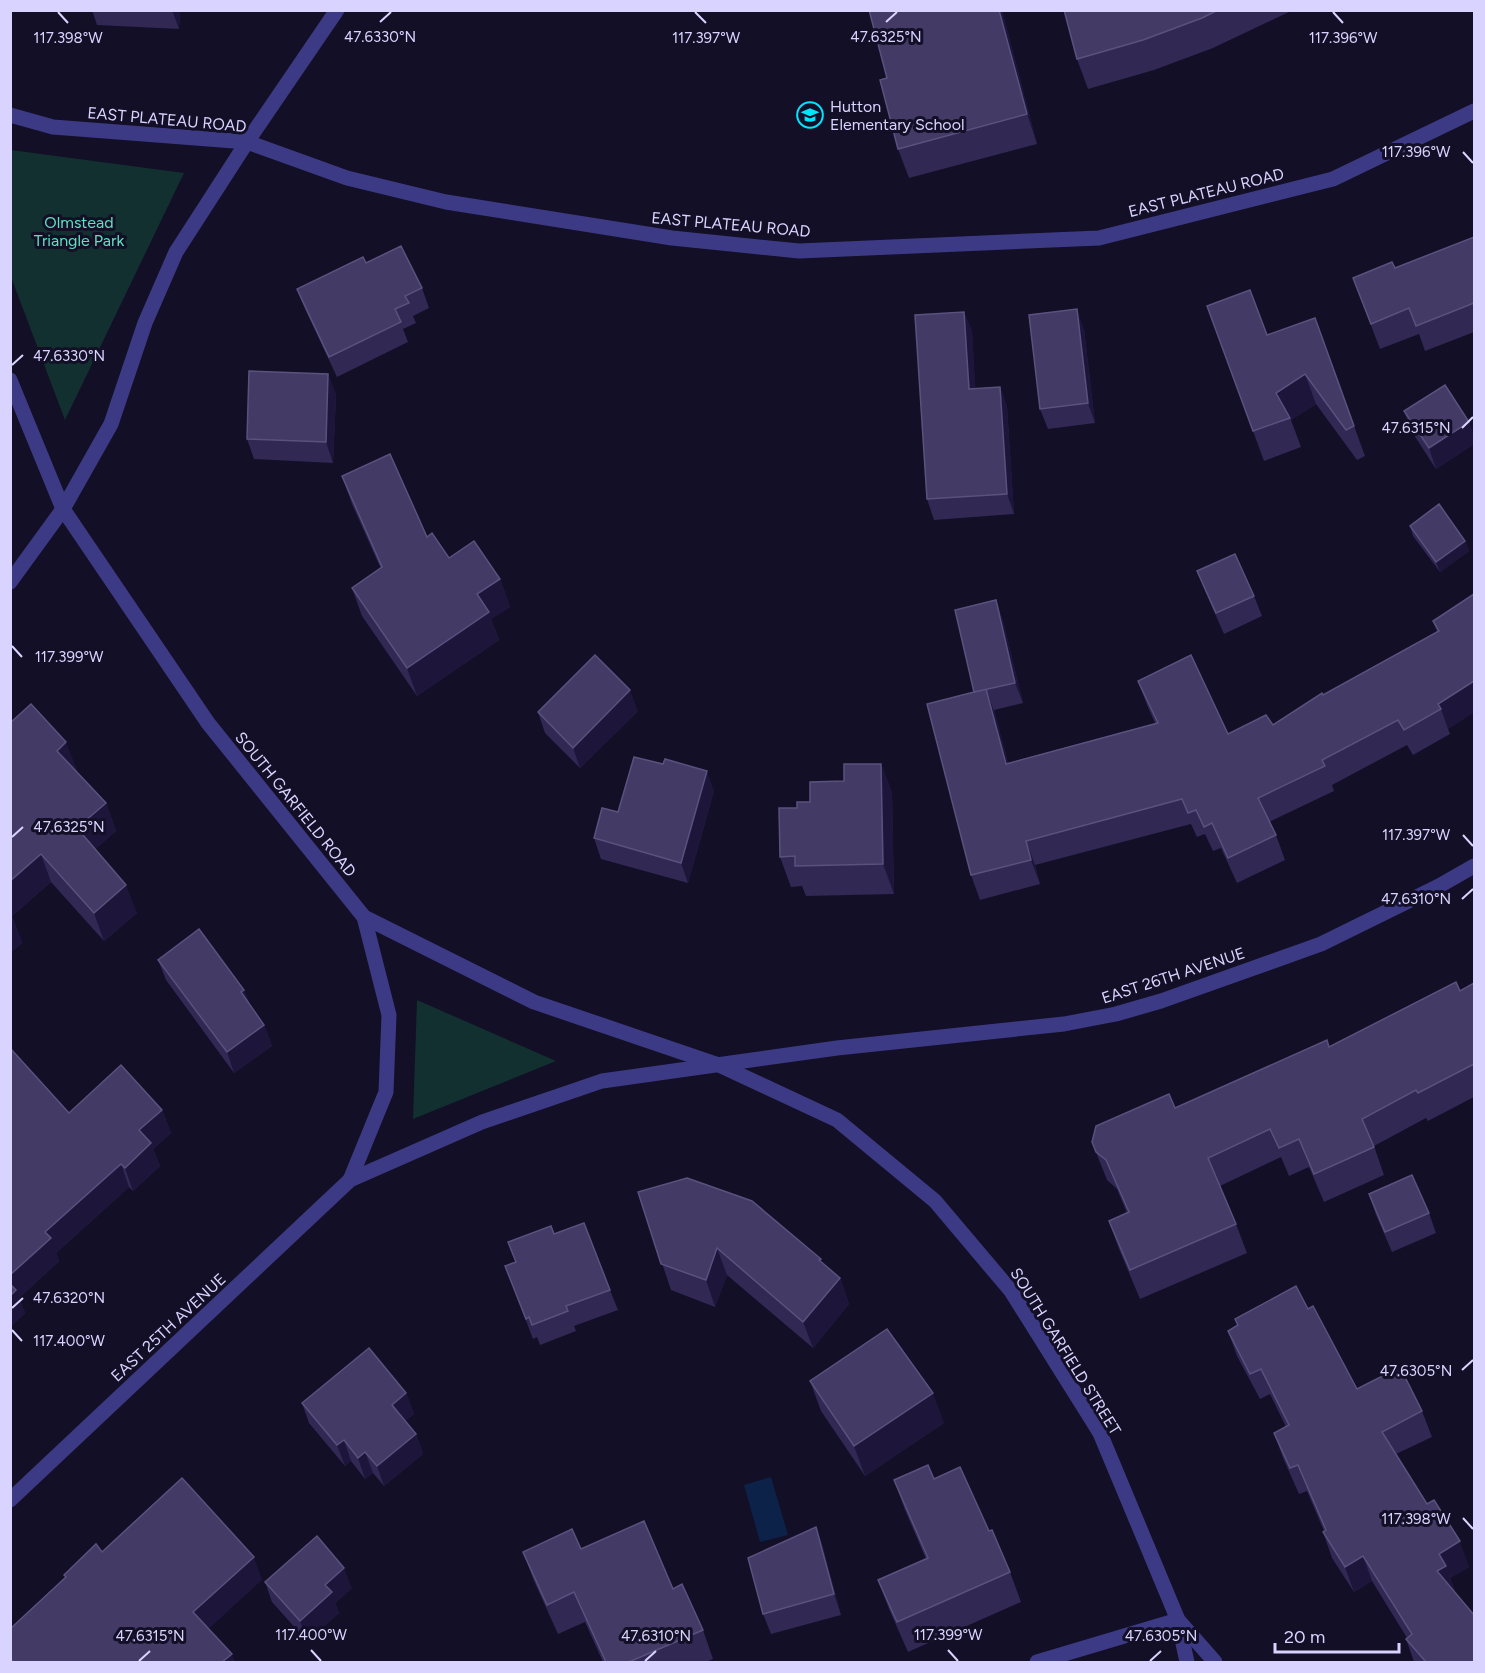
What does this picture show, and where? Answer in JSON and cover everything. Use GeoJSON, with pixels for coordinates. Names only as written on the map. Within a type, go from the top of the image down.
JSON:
{"type":"FeatureCollection","features":[{"type":"Feature","properties":{"kind":"street"},"geometry":{"type":"LineString","coordinates":[[10,582],[63,509],[111,424],[145,323],[176,252],[247,142],[337,10]]}},
{"type":"Feature","properties":{"kind":"street","name":"EAST PLATEAU ROAD"},"geometry":{"type":"LineString","coordinates":[[10,115],[53,127],[247,142],[347,178],[446,202],[672,238],[799,250],[1099,238],[1333,179],[1474,111]]}},
{"type":"Feature","properties":{"kind":"street","name":"SOUTH GARFIELD ROAD"},"geometry":{"type":"LineString","coordinates":[[10,380],[63,509],[208,723],[364,917],[534,1002],[719,1065]]}},
{"type":"Feature","properties":{"kind":"street","name":"EAST 26TH AVENUE"},"geometry":{"type":"LineString","coordinates":[[719,1065],[837,1048],[1064,1024],[1116,1014],[1161,1001],[1321,944],[1474,866]]}},
{"type":"Feature","properties":{"kind":"street","name":"EAST 25TH AVENUE"},"geometry":{"type":"LineString","coordinates":[[350,1180],[386,1092],[389,1015],[364,917]]}},
{"type":"Feature","properties":{"kind":"street","name":"EAST 25TH AVENUE"},"geometry":{"type":"LineString","coordinates":[[10,1500],[350,1180],[482,1122],[602,1081],[719,1065]]}},
{"type":"Feature","properties":{"kind":"street","name":"SOUTH GARFIELD STREET"},"geometry":{"type":"LineString","coordinates":[[719,1065],[837,1120],[935,1201],[1011,1292],[1100,1433],[1178,1620],[1215,1662]]}},
{"type":"Feature","properties":{"kind":"street"},"geometry":{"type":"LineString","coordinates":[[1037,1662],[1178,1620],[1187,1662]]}},
{"type":"Feature","properties":{"kind":"green space","name":"Olmstead Triangle Park"},"geometry":{"type":"Polygon","coordinates":[[[11,150],[184,173],[65,420],[11,277],[11,150]]]}},
{"type":"Feature","properties":{"kind":"green space"},"geometry":{"type":"Polygon","coordinates":[[[417,1000],[556,1061],[413,1119],[417,1000]]]}},
{"type":"Feature","properties":{"kind":"water"},"geometry":{"type":"Polygon","coordinates":[[[771,1477],[788,1535],[760,1542],[744,1485],[771,1477]]]}},
{"type":"Feature","properties":{"kind":"building"},"geometry":{"type":"Polygon","coordinates":[[[869,10],[999,10],[1027,114],[898,149],[880,80],[887,78],[869,10]]]}},
{"type":"Feature","properties":{"kind":"building"},"geometry":{"type":"Polygon","coordinates":[[[1064,10],[1218,10],[1143,40],[1077,59],[1064,10]]]}},
{"type":"Feature","properties":{"kind":"building"},"geometry":{"type":"Polygon","coordinates":[[[1474,237],[1474,303],[1416,326],[1409,308],[1371,324],[1353,278],[1392,262],[1395,268],[1474,237]]]}},
{"type":"Feature","properties":{"kind":"building"},"geometry":{"type":"Polygon","coordinates":[[[401,246],[422,288],[405,296],[409,303],[395,309],[401,322],[329,357],[297,289],[363,257],[366,263],[401,246]]]}},
{"type":"Feature","properties":{"kind":"building"},"geometry":{"type":"Polygon","coordinates":[[[1250,290],[1267,335],[1315,318],[1354,426],[1346,430],[1305,374],[1276,393],[1290,418],[1253,431],[1207,306],[1250,290]]]}},
{"type":"Feature","properties":{"kind":"building"},"geometry":{"type":"Polygon","coordinates":[[[1077,309],[1088,403],[1040,409],[1029,315],[1077,309]]]}},
{"type":"Feature","properties":{"kind":"building"},"geometry":{"type":"Polygon","coordinates":[[[964,312],[969,389],[1000,387],[1007,494],[927,499],[915,315],[964,312]]]}},
{"type":"Feature","properties":{"kind":"building"},"geometry":{"type":"Polygon","coordinates":[[[249,371],[328,374],[326,442],[247,439],[249,371]]]}},
{"type":"Feature","properties":{"kind":"building"},"geometry":{"type":"Polygon","coordinates":[[[1445,385],[1469,422],[1429,448],[1404,411],[1445,385]]]}},
{"type":"Feature","properties":{"kind":"building"},"geometry":{"type":"Polygon","coordinates":[[[390,454],[427,537],[432,533],[449,558],[474,541],[500,579],[477,594],[489,612],[407,668],[352,588],[382,567],[342,476],[390,454]]]}},
{"type":"Feature","properties":{"kind":"building"},"geometry":{"type":"Polygon","coordinates":[[[1439,504],[1465,541],[1436,562],[1410,526],[1439,504]]]}},
{"type":"Feature","properties":{"kind":"building"},"geometry":{"type":"Polygon","coordinates":[[[1235,554],[1254,596],[1216,613],[1197,571],[1235,554]]]}},
{"type":"Feature","properties":{"kind":"building"},"geometry":{"type":"Polygon","coordinates":[[[1474,594],[1474,681],[1438,704],[1441,709],[1404,730],[1398,720],[1322,760],[1325,766],[1258,798],[1276,835],[1228,858],[1212,823],[1204,827],[1196,810],[1188,813],[1182,799],[1026,841],[1031,860],[971,875],[927,704],[986,689],[1006,764],[1158,723],[1138,681],[1191,655],[1228,734],[1266,715],[1273,725],[1322,693],[1323,695],[1439,631],[1433,621],[1474,594]]]}},
{"type":"Feature","properties":{"kind":"building"},"geometry":{"type":"Polygon","coordinates":[[[996,600],[1015,683],[974,692],[955,610],[996,600]]]}},
{"type":"Feature","properties":{"kind":"building"},"geometry":{"type":"Polygon","coordinates":[[[595,655],[630,690],[573,748],[538,712],[595,655]]]}},
{"type":"Feature","properties":{"kind":"building"},"geometry":{"type":"Polygon","coordinates":[[[31,704],[66,742],[57,751],[106,803],[77,828],[126,885],[94,913],[41,854],[10,881],[10,723],[31,704]]]}},
{"type":"Feature","properties":{"kind":"building"},"geometry":{"type":"Polygon","coordinates":[[[634,757],[663,764],[665,759],[707,771],[681,863],[594,838],[602,808],[618,812],[634,757]]]}},
{"type":"Feature","properties":{"kind":"building"},"geometry":{"type":"Polygon","coordinates":[[[844,764],[881,764],[883,864],[795,866],[795,856],[780,857],[779,808],[797,808],[797,802],[810,802],[810,782],[844,781],[844,764]]]}},
{"type":"Feature","properties":{"kind":"building"},"geometry":{"type":"Polygon","coordinates":[[[199,929],[244,990],[241,992],[264,1025],[227,1052],[158,960],[199,929]]]}},
{"type":"Feature","properties":{"kind":"building"},"geometry":{"type":"Polygon","coordinates":[[[1456,982],[1460,991],[1474,983],[1474,1064],[1418,1093],[1416,1090],[1362,1119],[1374,1147],[1314,1174],[1299,1139],[1279,1148],[1270,1129],[1208,1158],[1236,1224],[1130,1270],[1109,1221],[1129,1212],[1106,1160],[1096,1152],[1092,1142],[1096,1126],[1169,1094],[1175,1108],[1327,1040],[1329,1047],[1456,982]]]}},
{"type":"Feature","properties":{"kind":"building"},"geometry":{"type":"Polygon","coordinates":[[[10,1048],[69,1113],[121,1065],[162,1110],[139,1130],[151,1143],[125,1168],[121,1164],[45,1232],[51,1238],[10,1275],[10,1048]]]}},
{"type":"Feature","properties":{"kind":"building"},"geometry":{"type":"Polygon","coordinates":[[[1412,1175],[1429,1213],[1385,1232],[1369,1194],[1412,1175]]]}},
{"type":"Feature","properties":{"kind":"building"},"geometry":{"type":"Polygon","coordinates":[[[687,1178],[752,1201],[840,1278],[803,1322],[717,1248],[706,1280],[661,1264],[638,1192],[687,1178]]]}},
{"type":"Feature","properties":{"kind":"building"},"geometry":{"type":"Polygon","coordinates":[[[584,1223],[610,1290],[566,1306],[568,1311],[532,1325],[529,1317],[526,1319],[505,1266],[516,1262],[508,1242],[551,1226],[554,1234],[584,1223]]]}},
{"type":"Feature","properties":{"kind":"building"},"geometry":{"type":"Polygon","coordinates":[[[10,1284],[16,1290],[10,1296],[10,1284]]]}},
{"type":"Feature","properties":{"kind":"building"},"geometry":{"type":"Polygon","coordinates":[[[1296,1286],[1308,1309],[1313,1306],[1357,1389],[1400,1367],[1422,1411],[1382,1432],[1427,1504],[1434,1500],[1460,1541],[1439,1554],[1446,1566],[1437,1571],[1474,1615],[1474,1662],[1426,1662],[1406,1639],[1412,1634],[1363,1556],[1345,1567],[1323,1532],[1326,1530],[1298,1465],[1290,1468],[1274,1433],[1289,1425],[1261,1369],[1250,1374],[1228,1331],[1238,1325],[1235,1319],[1296,1286]]]}},
{"type":"Feature","properties":{"kind":"building"},"geometry":{"type":"Polygon","coordinates":[[[887,1329],[933,1393],[854,1446],[810,1381],[887,1329]]]}},
{"type":"Feature","properties":{"kind":"building"},"geometry":{"type":"Polygon","coordinates":[[[369,1348],[406,1393],[392,1405],[416,1434],[377,1466],[365,1452],[358,1458],[344,1440],[337,1445],[302,1403],[369,1348]]]}},
{"type":"Feature","properties":{"kind":"building"},"geometry":{"type":"Polygon","coordinates":[[[928,1465],[934,1479],[960,1467],[989,1531],[992,1530],[1010,1572],[897,1622],[878,1580],[928,1558],[894,1480],[928,1465]]]}},
{"type":"Feature","properties":{"kind":"building"},"geometry":{"type":"Polygon","coordinates":[[[182,1478],[254,1557],[193,1612],[232,1654],[222,1662],[14,1662],[10,1659],[10,1629],[66,1577],[64,1575],[96,1544],[102,1552],[182,1478]]]}},
{"type":"Feature","properties":{"kind":"building"},"geometry":{"type":"Polygon","coordinates":[[[644,1521],[673,1589],[682,1584],[703,1630],[629,1662],[606,1662],[574,1592],[547,1605],[523,1552],[572,1529],[581,1549],[644,1521]]]}},
{"type":"Feature","properties":{"kind":"building"},"geometry":{"type":"Polygon","coordinates":[[[816,1527],[834,1594],[763,1614],[748,1558],[816,1527]]]}},
{"type":"Feature","properties":{"kind":"building"},"geometry":{"type":"Polygon","coordinates":[[[317,1536],[344,1568],[325,1585],[332,1592],[300,1621],[265,1582],[317,1536]]]}},
{"type":"Feature","properties":{"kind":"place","name":"Hutton Elementary School"},"geometry":{"type":"Point","coordinates":[810,115]}}]}
